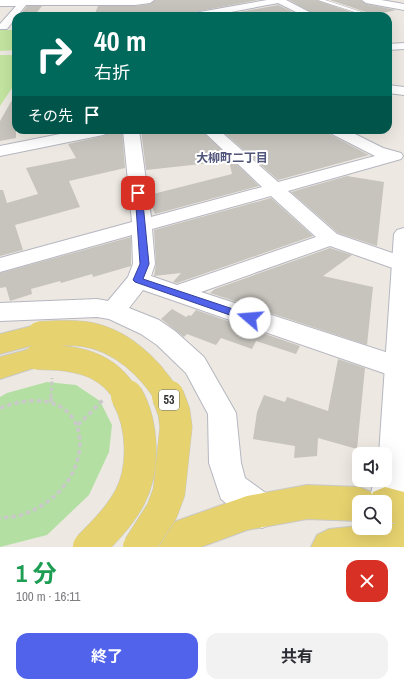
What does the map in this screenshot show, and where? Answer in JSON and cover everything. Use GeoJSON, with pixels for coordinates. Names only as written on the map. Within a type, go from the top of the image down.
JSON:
{"type":"FeatureCollection","features":[{"type":"Feature","properties":{"kind":"main road","name":"53"},"geometry":{"type":"LineString","coordinates":[[0,368],[38,346],[67,333],[97,337],[118,347],[135,358],[156,377],[168,398],[176,425],[174,453],[167,500],[139,547]]}},
{"type":"Feature","properties":{"kind":"main road","name":"53"},"geometry":{"type":"LineString","coordinates":[[0,344],[38,346],[61,357],[97,366],[112,377],[129,400],[138,425],[139,456],[132,490],[108,528],[89,547]]}},
{"type":"Feature","properties":{"kind":"main road"},"geometry":{"type":"LineString","coordinates":[[154,547],[247,513],[307,502],[352,504]]}},
{"type":"Feature","properties":{"kind":"main road"},"geometry":{"type":"LineString","coordinates":[[392,506],[404,509]]}},
{"type":"Feature","properties":{"kind":"main road"},"geometry":{"type":"LineString","coordinates":[[328,547],[386,539]]}},
{"type":"Feature","properties":{"kind":"street"},"geometry":{"type":"LineString","coordinates":[[224,0],[244,8]]}},
{"type":"Feature","properties":{"kind":"street"},"geometry":{"type":"LineString","coordinates":[[221,12],[281,0],[304,12]]}},
{"type":"Feature","properties":{"kind":"street"},"geometry":{"type":"LineString","coordinates":[[366,0],[404,7]]}},
{"type":"Feature","properties":{"kind":"street"},"geometry":{"type":"LineString","coordinates":[[16,12],[25,2]]}},
{"type":"Feature","properties":{"kind":"street"},"geometry":{"type":"LineString","coordinates":[[0,3],[143,3]]}},
{"type":"Feature","properties":{"kind":"street"},"geometry":{"type":"LineString","coordinates":[[2,27],[12,16]]}},
{"type":"Feature","properties":{"kind":"street"},"geometry":{"type":"LineString","coordinates":[[392,47],[404,46]]}},
{"type":"Feature","properties":{"kind":"street"},"geometry":{"type":"LineString","coordinates":[[392,90],[404,91]]}},
{"type":"Feature","properties":{"kind":"street"},"geometry":{"type":"LineString","coordinates":[[0,151],[83,134]]}},
{"type":"Feature","properties":{"kind":"street"},"geometry":{"type":"LineString","coordinates":[[114,311],[138,280],[144,264],[142,225],[131,134]]}},
{"type":"Feature","properties":{"kind":"street"},"geometry":{"type":"LineString","coordinates":[[214,134],[330,239],[403,265]]}},
{"type":"Feature","properties":{"kind":"street"},"geometry":{"type":"LineString","coordinates":[[343,134],[378,152],[399,156]]}},
{"type":"Feature","properties":{"kind":"street"},"geometry":{"type":"LineString","coordinates":[[0,265],[274,188],[399,156]]}},
{"type":"Feature","properties":{"kind":"street"},"geometry":{"type":"LineString","coordinates":[[387,495],[394,461],[404,234]]}},
{"type":"Feature","properties":{"kind":"street"},"geometry":{"type":"LineString","coordinates":[[177,294],[200,284],[330,239]]}},
{"type":"Feature","properties":{"kind":"street"},"geometry":{"type":"LineString","coordinates":[[138,280],[398,367]]}},
{"type":"Feature","properties":{"kind":"street"},"geometry":{"type":"LineString","coordinates":[[0,312],[97,308],[114,311],[150,327],[166,338],[195,365],[222,412],[225,463],[232,488],[262,511]]}},
{"type":"Feature","properties":{"kind":"lane"},"geometry":{"type":"LineString","coordinates":[[320,0],[359,12]]}},
{"type":"Feature","properties":{"kind":"path"},"geometry":{"type":"LineString","coordinates":[[0,408],[11,403],[32,399],[51,402],[62,407],[71,415],[78,425],[81,443],[77,463],[66,484],[47,502],[24,514],[0,518]]}},
{"type":"Feature","properties":{"kind":"green space"},"geometry":{"type":"Polygon","coordinates":[[[0,30],[12,30],[12,50],[0,51],[0,30]]]}},
{"type":"Feature","properties":{"kind":"green space"},"geometry":{"type":"Polygon","coordinates":[[[0,55],[12,55],[12,88],[0,106],[0,55]]]}},
{"type":"Feature","properties":{"kind":"green space"},"geometry":{"type":"Polygon","coordinates":[[[47,382],[76,385],[100,401],[112,425],[109,452],[89,495],[47,535],[0,547],[0,397],[7,393],[47,382]]]}},
{"type":"Feature","properties":{"kind":"building"},"geometry":{"type":"Polygon","coordinates":[[[155,0],[258,0],[194,12],[96,12],[98,6],[135,6],[150,4],[155,0]]]}},
{"type":"Feature","properties":{"kind":"building"},"geometry":{"type":"Polygon","coordinates":[[[289,0],[317,0],[351,12],[311,12],[289,0]]]}},
{"type":"Feature","properties":{"kind":"building"},"geometry":{"type":"Polygon","coordinates":[[[330,0],[361,0],[366,4],[396,10],[388,12],[366,12],[330,0]]]}},
{"type":"Feature","properties":{"kind":"building"},"geometry":{"type":"Polygon","coordinates":[[[278,5],[293,12],[240,12],[278,5]]]}},
{"type":"Feature","properties":{"kind":"building"},"geometry":{"type":"Polygon","coordinates":[[[27,6],[42,6],[37,12],[22,12],[27,6]]]}},
{"type":"Feature","properties":{"kind":"building"},"geometry":{"type":"Polygon","coordinates":[[[12,100],[12,134],[16,134],[16,138],[0,141],[0,121],[12,100]]]}},
{"type":"Feature","properties":{"kind":"building"},"geometry":{"type":"Polygon","coordinates":[[[106,134],[122,134],[125,168],[69,181],[80,207],[15,225],[23,250],[0,256],[0,190],[3,190],[7,203],[38,194],[26,168],[76,158],[68,144],[106,134]]]}},
{"type":"Feature","properties":{"kind":"building"},"geometry":{"type":"Polygon","coordinates":[[[142,134],[205,134],[259,186],[155,214],[151,204],[155,203],[149,195],[232,174],[229,161],[146,170],[142,134]]]}},
{"type":"Feature","properties":{"kind":"building"},"geometry":{"type":"Polygon","coordinates":[[[226,134],[329,134],[369,155],[278,180],[226,134]]]}},
{"type":"Feature","properties":{"kind":"building"},"geometry":{"type":"Polygon","coordinates":[[[347,176],[384,182],[377,246],[338,233],[291,192],[347,176]]]}},
{"type":"Feature","properties":{"kind":"building"},"geometry":{"type":"Polygon","coordinates":[[[271,198],[313,236],[177,283],[173,282],[181,273],[154,276],[156,264],[154,230],[271,198]]]}},
{"type":"Feature","properties":{"kind":"building"},"geometry":{"type":"Polygon","coordinates":[[[131,237],[131,266],[93,277],[92,274],[61,283],[60,281],[31,289],[32,294],[10,301],[6,287],[0,288],[0,273],[131,237]]]}},
{"type":"Feature","properties":{"kind":"building"},"geometry":{"type":"Polygon","coordinates":[[[330,248],[352,255],[323,276],[373,287],[367,345],[210,293],[215,289],[330,248]]]}},
{"type":"Feature","properties":{"kind":"building"},"geometry":{"type":"Polygon","coordinates":[[[172,309],[186,317],[189,315],[191,316],[196,310],[300,346],[296,354],[256,341],[252,349],[221,338],[216,345],[187,334],[184,337],[161,319],[172,309]]]}},
{"type":"Feature","properties":{"kind":"building"},"geometry":{"type":"Polygon","coordinates":[[[338,359],[365,368],[357,447],[352,448],[318,438],[317,456],[294,458],[295,446],[253,439],[257,412],[264,395],[285,402],[287,397],[328,411],[338,359]]]}},
{"type":"Feature","properties":{"kind":"district","name":"大柳町二丁目"},"geometry":{"type":"Point","coordinates":[232,158]}},
{"type":"Feature","properties":{"kind":"route"},"geometry":{"type":"LineString","coordinates":[[138,193],[142,225],[144,264],[138,280],[250,318]]}}]}
